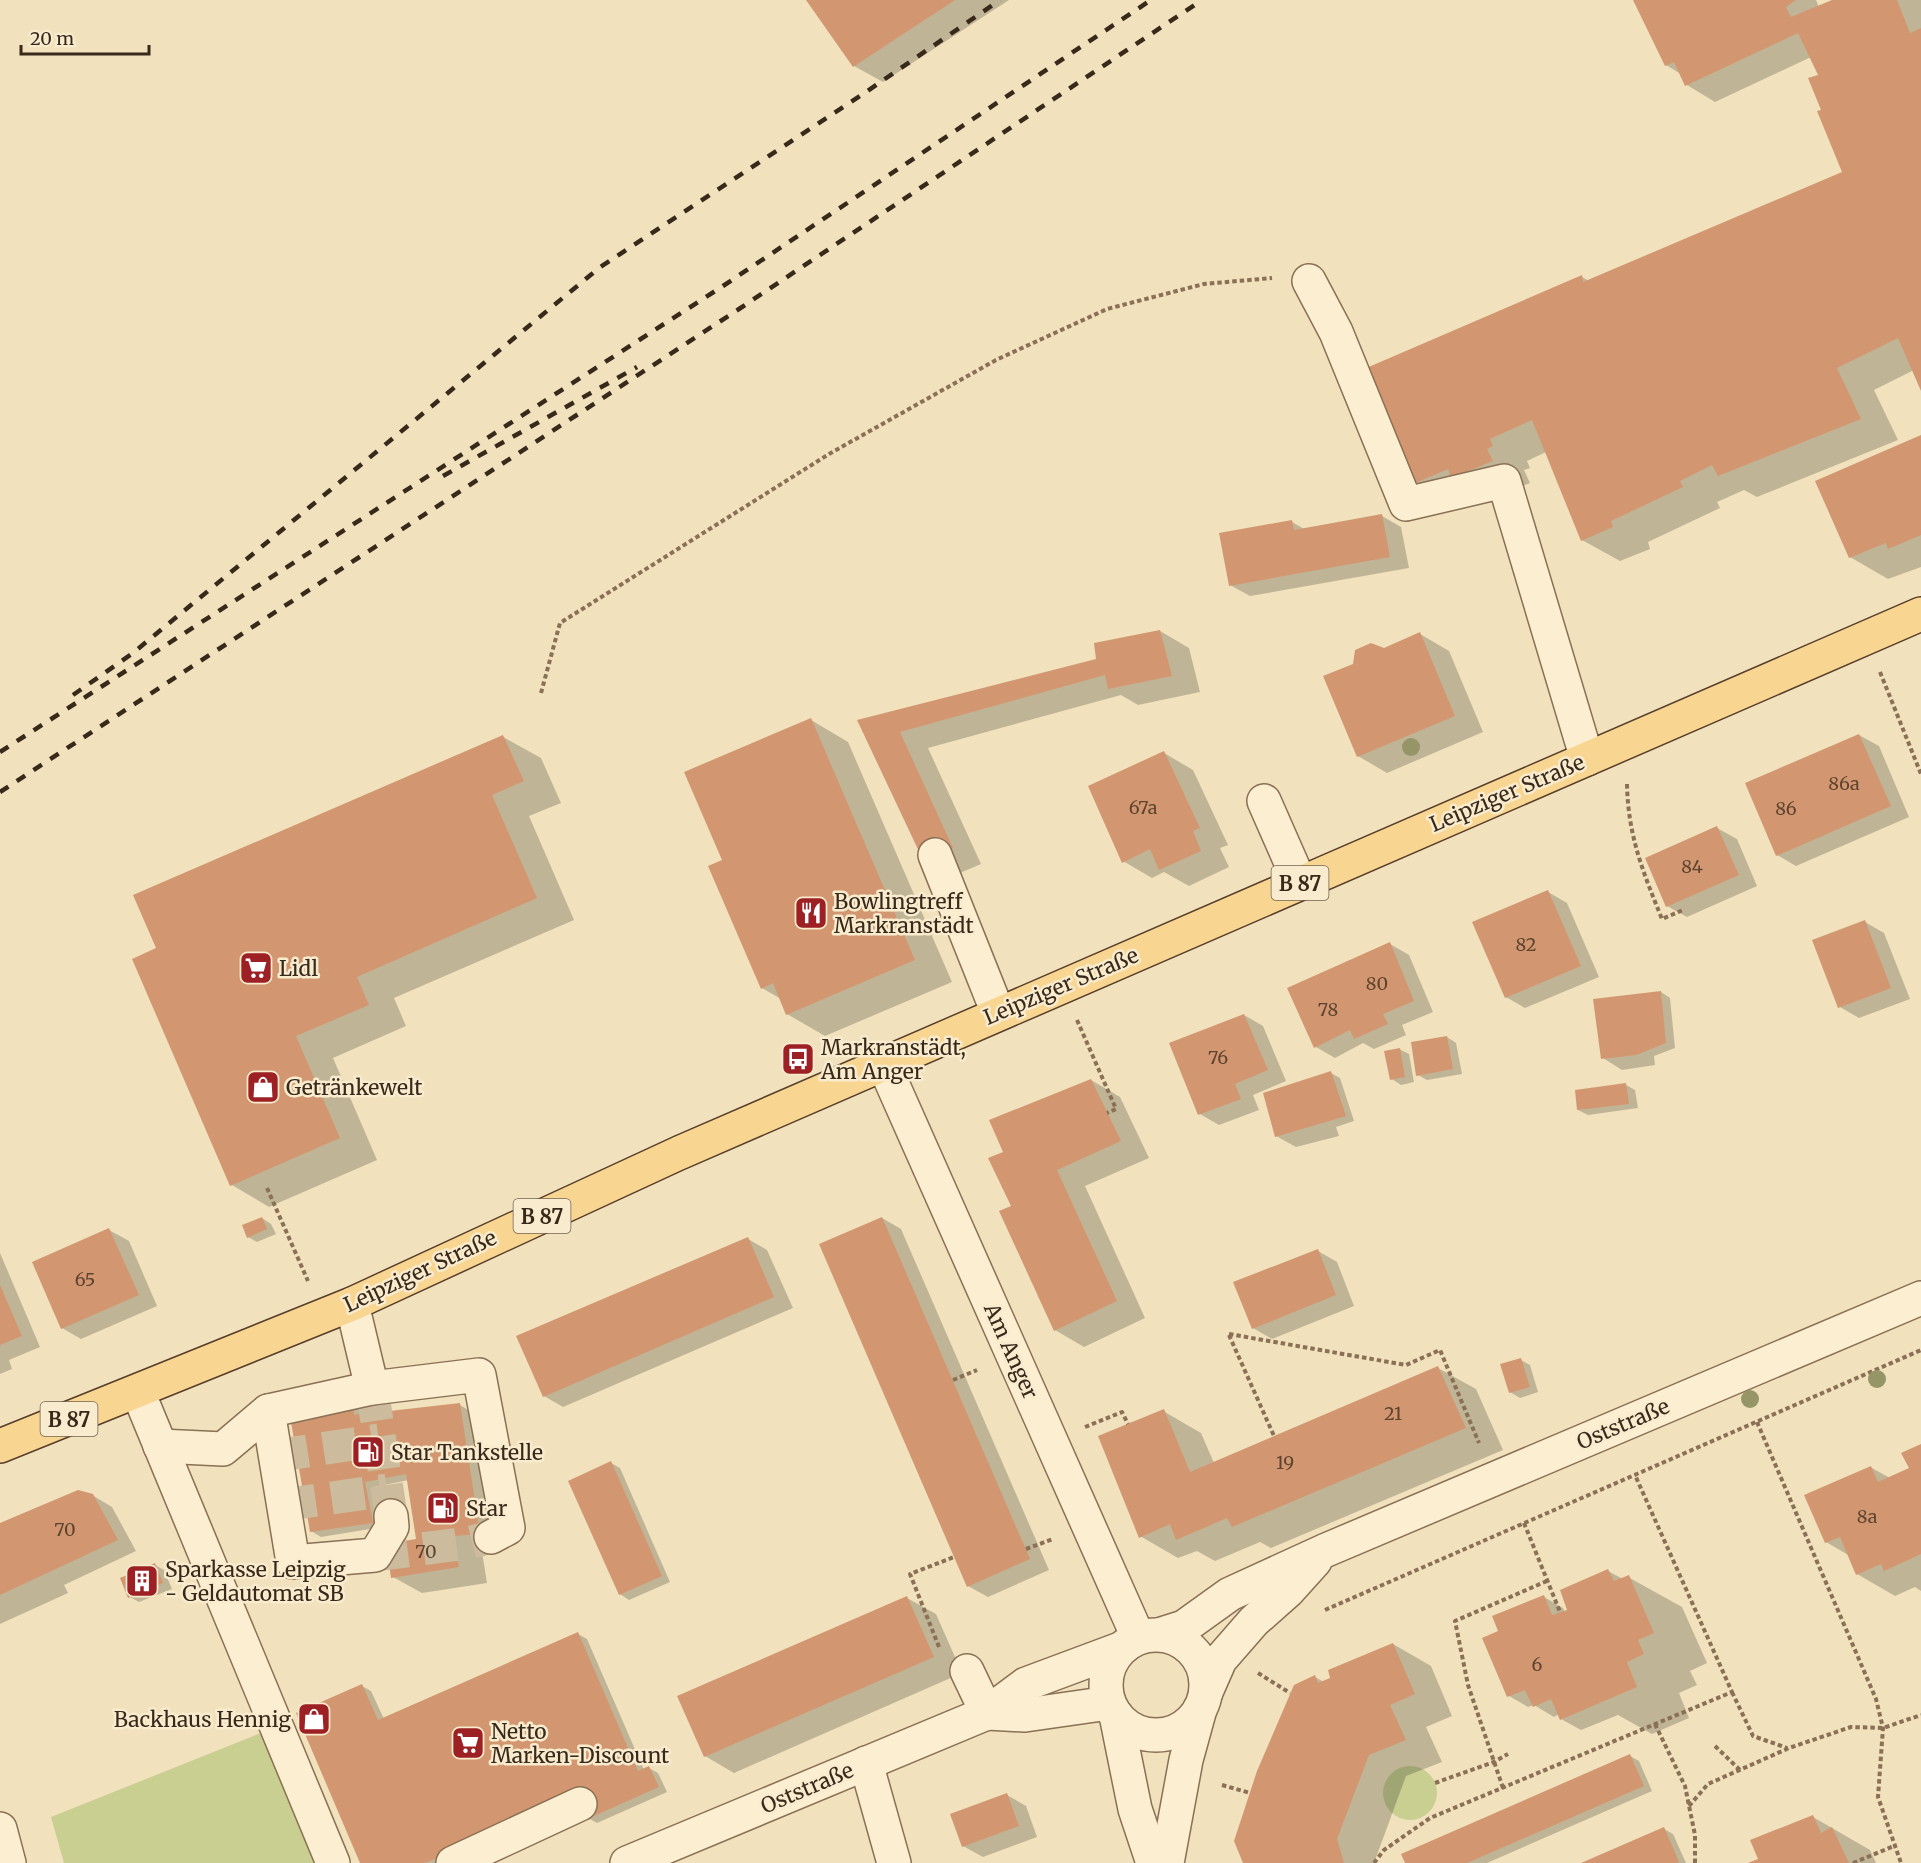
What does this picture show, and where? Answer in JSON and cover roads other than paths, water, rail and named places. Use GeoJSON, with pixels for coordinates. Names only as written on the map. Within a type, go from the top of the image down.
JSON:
{"type":"FeatureCollection","features":[{"type":"Feature","properties":{"kind":"main road","name":"Leipziger Straße"},"geometry":{"type":"LineString","coordinates":[[0,1446],[352,1304],[679,1153],[1921,614]]}},
{"type":"Feature","properties":{"kind":"street"},"geometry":{"type":"LineString","coordinates":[[1309,281],[1336,332],[1406,504],[1504,481],[1587,759]]}},
{"type":"Feature","properties":{"kind":"street"},"geometry":{"type":"LineString","coordinates":[[1264,801],[1300,882]]}},
{"type":"Feature","properties":{"kind":"street"},"geometry":{"type":"LineString","coordinates":[[935,855],[998,1013]]}},
{"type":"Feature","properties":{"kind":"street","name":"Am Anger"},"geometry":{"type":"LineString","coordinates":[[884,1065],[1140,1640]]}},
{"type":"Feature","properties":{"kind":"street","name":"Oststraße"},"geometry":{"type":"LineString","coordinates":[[627,1863],[987,1713],[1026,1684],[1140,1640],[1184,1627],[1230,1594],[1318,1553],[1921,1298]]}},
{"type":"Feature","properties":{"kind":"street"},"geometry":{"type":"LineString","coordinates":[[352,1304],[372,1388]]}},
{"type":"Feature","properties":{"kind":"street"},"geometry":{"type":"LineString","coordinates":[[160,1446],[223,1449],[268,1411],[372,1388],[479,1375],[508,1528],[491,1537]]}},
{"type":"Feature","properties":{"kind":"street"},"geometry":{"type":"LineString","coordinates":[[138,1392],[333,1863]]}},
{"type":"Feature","properties":{"kind":"street"},"geometry":{"type":"LineString","coordinates":[[268,1411],[292,1562],[375,1555],[392,1527],[390,1516]]}},
{"type":"Feature","properties":{"kind":"street","name":"Oststraße"},"geometry":{"type":"LineString","coordinates":[[987,1713],[1025,1715],[1112,1709],[1128,1727],[1143,1734],[1159,1735],[1176,1731],[1190,1723],[1203,1701],[1220,1660],[1254,1621],[1288,1591],[1318,1553]]}},
{"type":"Feature","properties":{"kind":"street"},"geometry":{"type":"LineString","coordinates":[[1153,1863],[1135,1809],[1112,1709],[1105,1689],[1106,1674],[1112,1660],[1140,1640],[1177,1639],[1191,1648],[1206,1676],[1203,1701],[1186,1760],[1167,1863]]}},
{"type":"Feature","properties":{"kind":"street"},"geometry":{"type":"LineString","coordinates":[[967,1671],[987,1713]]}},
{"type":"Feature","properties":{"kind":"street"},"geometry":{"type":"LineString","coordinates":[[866,1763],[894,1863]]}},
{"type":"Feature","properties":{"kind":"street"},"geometry":{"type":"LineString","coordinates":[[453,1863],[580,1804]]}},
{"type":"Feature","properties":{"kind":"street"},"geometry":{"type":"LineString","coordinates":[[0,1829],[9,1863]]}},
{"type":"Feature","properties":{"kind":"tunnel"},"geometry":{"type":"LineString","coordinates":[[372,1388],[391,1516]]}},
{"type":"Feature","properties":{"kind":"tunnel"},"geometry":{"type":"LineString","coordinates":[[275,1456],[379,1440]]}},
{"type":"Feature","properties":{"kind":"tunnel"},"geometry":{"type":"LineString","coordinates":[[283,1505],[387,1490]]}},
{"type":"Feature","properties":{"kind":"tunnel"},"geometry":{"type":"LineString","coordinates":[[375,1555],[468,1543],[491,1537]]}},
{"type":"Feature","properties":{"kind":"railway"},"geometry":{"type":"LineString","coordinates":[[73,695],[133,653],[599,268],[866,92],[1000,0]]}},
{"type":"Feature","properties":{"kind":"railway"},"geometry":{"type":"LineString","coordinates":[[0,752],[723,286],[1151,0]]}},
{"type":"Feature","properties":{"kind":"railway"},"geometry":{"type":"LineString","coordinates":[[0,792],[739,309],[1202,0]]}},
{"type":"Feature","properties":{"kind":"railway"},"geometry":{"type":"LineString","coordinates":[[443,476],[637,367]]}},
{"type":"Feature","properties":{"kind":"place","name":"Bowlingtreff Markranstädt"},"geometry":{"type":"Point","coordinates":[811,913]}},
{"type":"Feature","properties":{"kind":"place","name":"Lidl"},"geometry":{"type":"Point","coordinates":[256,968]}},
{"type":"Feature","properties":{"kind":"place","name":"Markranstädt, Am Anger"},"geometry":{"type":"Point","coordinates":[798,1059]}},
{"type":"Feature","properties":{"kind":"place","name":"Getränkewelt"},"geometry":{"type":"Point","coordinates":[263,1087]}},
{"type":"Feature","properties":{"kind":"place","name":"Star Tankstelle"},"geometry":{"type":"Point","coordinates":[368,1452]}},
{"type":"Feature","properties":{"kind":"place","name":"Star"},"geometry":{"type":"Point","coordinates":[443,1508]}},
{"type":"Feature","properties":{"kind":"place","name":"Sparkasse Leipzig - Geldautomat SB"},"geometry":{"type":"Point","coordinates":[142,1581]}},
{"type":"Feature","properties":{"kind":"place","name":"Backhaus Hennig"},"geometry":{"type":"Point","coordinates":[314,1719]}},
{"type":"Feature","properties":{"kind":"place","name":"Netto Marken-Discount"},"geometry":{"type":"Point","coordinates":[468,1743]}}]}
